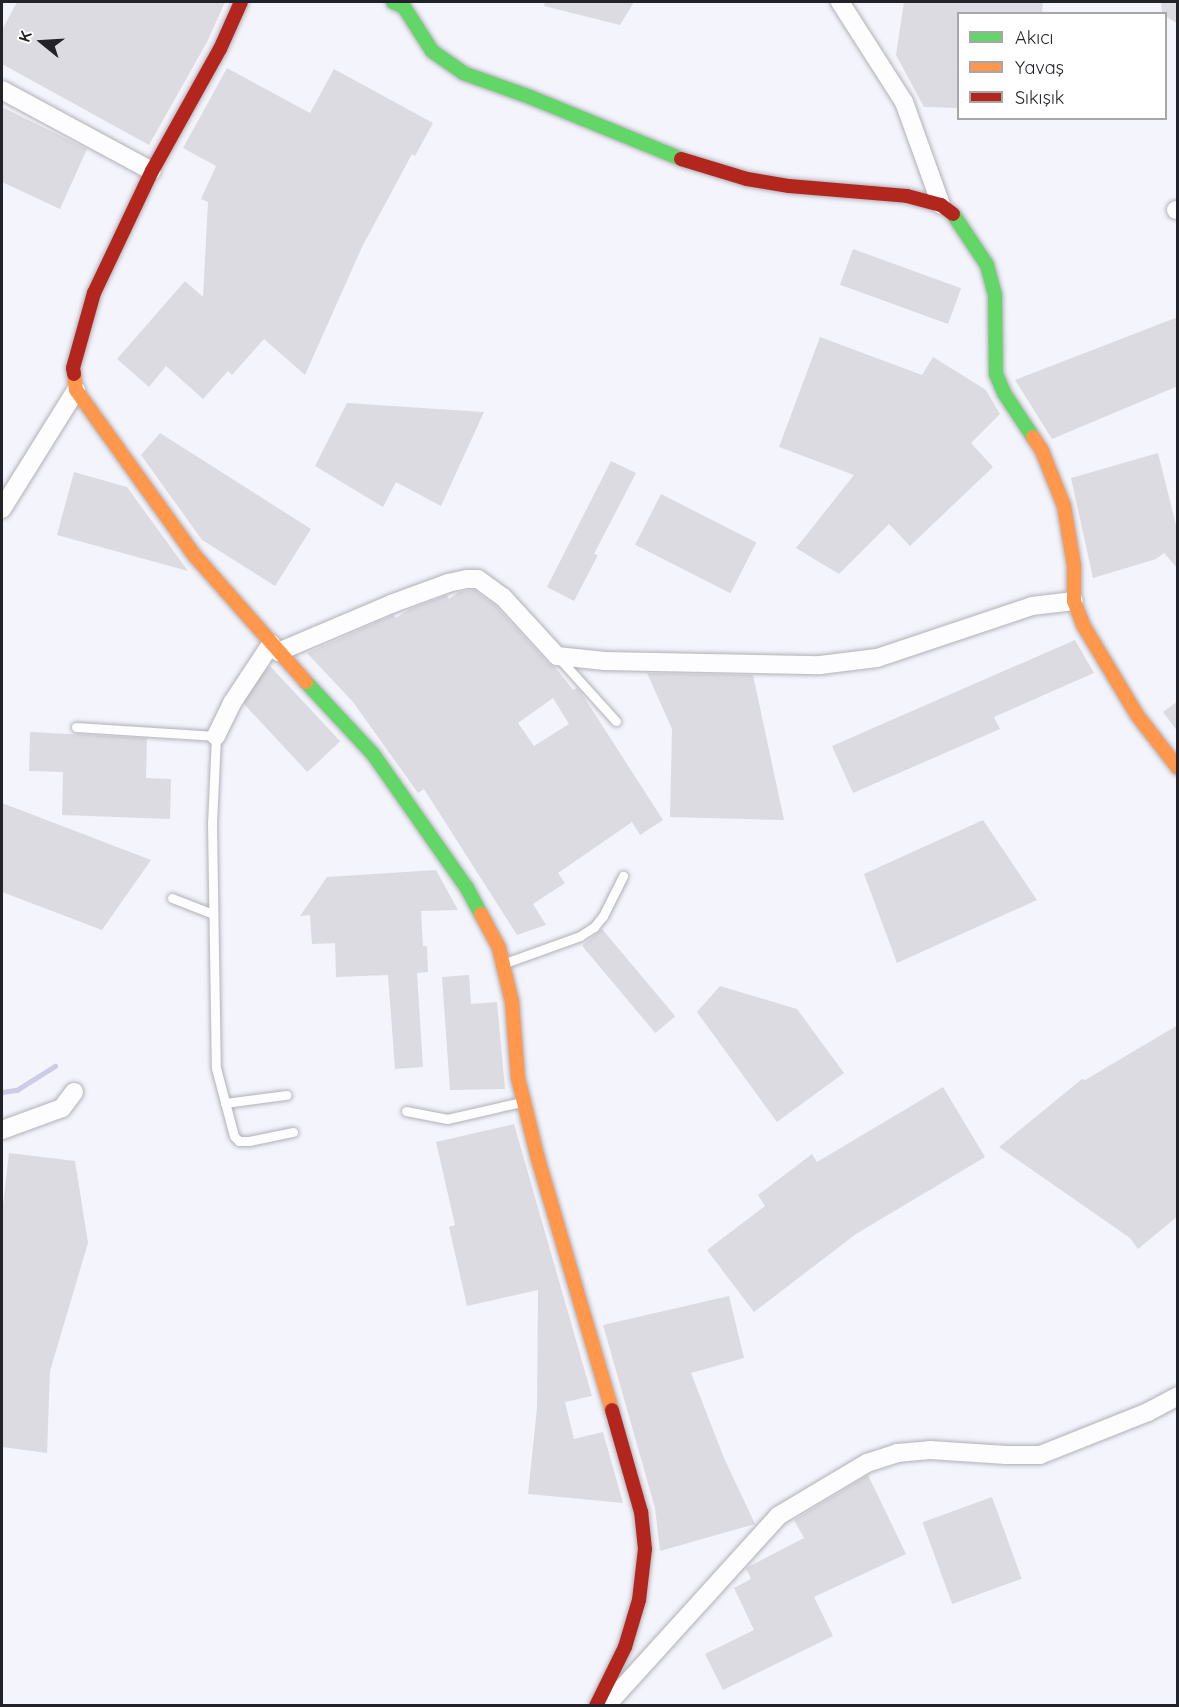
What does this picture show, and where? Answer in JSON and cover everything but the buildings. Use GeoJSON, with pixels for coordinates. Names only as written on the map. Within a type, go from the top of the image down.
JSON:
{"type":"FeatureCollection","features":[{"type":"Feature","properties":{"kind":"street"},"geometry":{"type":"LineString","coordinates":[[241,2],[220,49],[152,171],[94,293],[73,368],[76,390],[195,556],[275,648],[373,754],[467,888],[499,948],[512,1002],[518,1078],[538,1159],[641,1512],[645,1549],[639,1600],[625,1647],[596,1706]]}},
{"type":"Feature","properties":{"kind":"street"},"geometry":{"type":"LineString","coordinates":[[393,2],[404,7],[432,51],[463,73],[530,97],[669,155],[747,179],[789,186],[907,196],[941,205],[957,217],[987,265],[995,294],[996,374],[1004,393],[1042,451],[1064,506],[1074,566],[1074,601],[1100,657],[1137,715],[1178,768]]}},
{"type":"Feature","properties":{"kind":"street"},"geometry":{"type":"LineString","coordinates":[[840,2],[904,102],[941,205]]}},
{"type":"Feature","properties":{"kind":"street"},"geometry":{"type":"LineString","coordinates":[[2,90],[152,171]]}},
{"type":"Feature","properties":{"kind":"street"},"geometry":{"type":"LineString","coordinates":[[2,509],[76,390]]}},
{"type":"Feature","properties":{"kind":"street"},"geometry":{"type":"LineString","coordinates":[[216,736],[232,703],[275,648],[448,583],[467,579],[478,579],[503,597],[557,656],[605,661],[820,665],[877,658],[1032,606],[1074,601]]}},
{"type":"Feature","properties":{"kind":"street"},"geometry":{"type":"LineString","coordinates":[[2,1130],[62,1108],[74,1092]]}},
{"type":"Feature","properties":{"kind":"street"},"geometry":{"type":"LineString","coordinates":[[606,1706],[778,1516],[867,1463],[897,1453],[930,1450],[1040,1455],[1148,1412],[1178,1396]]}},
{"type":"Feature","properties":{"kind":"street"},"geometry":{"type":"LineString","coordinates":[[631,1625],[658,1647]]}},
{"type":"Feature","properties":{"kind":"lane"},"geometry":{"type":"LineString","coordinates":[[557,656],[616,720]]}},
{"type":"Feature","properties":{"kind":"lane"},"geometry":{"type":"LineString","coordinates":[[76,727],[216,736],[212,823],[216,1068],[234,1136],[239,1141],[293,1132]]}},
{"type":"Feature","properties":{"kind":"lane"},"geometry":{"type":"LineString","coordinates":[[503,964],[580,936],[594,927],[603,916],[623,876]]}},
{"type":"Feature","properties":{"kind":"lane"},"geometry":{"type":"LineString","coordinates":[[172,898],[213,914]]}},
{"type":"Feature","properties":{"kind":"lane"},"geometry":{"type":"LineString","coordinates":[[225,1103],[286,1095]]}},
{"type":"Feature","properties":{"kind":"lane"},"geometry":{"type":"LineString","coordinates":[[406,1111],[447,1119],[524,1101]]}},
{"type":"Feature","properties":{"kind":"waterway"},"geometry":{"type":"LineString","coordinates":[[2,1092],[17,1090],[55,1066]]}},
{"type":"Feature","properties":{"kind":"traffic: fast"},"geometry":{"type":"LineString","coordinates":[[393,2],[404,7],[432,51],[463,73],[530,97],[681,159]]}},
{"type":"Feature","properties":{"kind":"traffic: fast"},"geometry":{"type":"LineString","coordinates":[[953,214],[987,265],[995,294],[996,374],[1004,393],[1033,437]]}},
{"type":"Feature","properties":{"kind":"traffic: fast"},"geometry":{"type":"LineString","coordinates":[[306,682],[373,754],[467,888],[481,914]]}},
{"type":"Feature","properties":{"kind":"traffic: slow"},"geometry":{"type":"LineString","coordinates":[[74,374],[76,390],[195,556],[306,682]]}},
{"type":"Feature","properties":{"kind":"traffic: slow"},"geometry":{"type":"LineString","coordinates":[[1033,437],[1042,451],[1064,506],[1074,566],[1074,601],[1083,625],[1137,715],[1178,768]]}},
{"type":"Feature","properties":{"kind":"traffic: slow"},"geometry":{"type":"LineString","coordinates":[[481,914],[499,948],[512,1002],[518,1078],[538,1159],[612,1410]]}},
{"type":"Feature","properties":{"kind":"traffic: jam"},"geometry":{"type":"LineString","coordinates":[[74,374],[73,368],[94,293],[152,171],[220,49],[241,2]]}},
{"type":"Feature","properties":{"kind":"traffic: jam"},"geometry":{"type":"LineString","coordinates":[[681,159],[747,179],[789,186],[907,196],[941,205],[953,214]]}},
{"type":"Feature","properties":{"kind":"traffic: jam"},"geometry":{"type":"LineString","coordinates":[[596,1706],[625,1647],[639,1600],[645,1549],[641,1512],[612,1410]]}}]}
